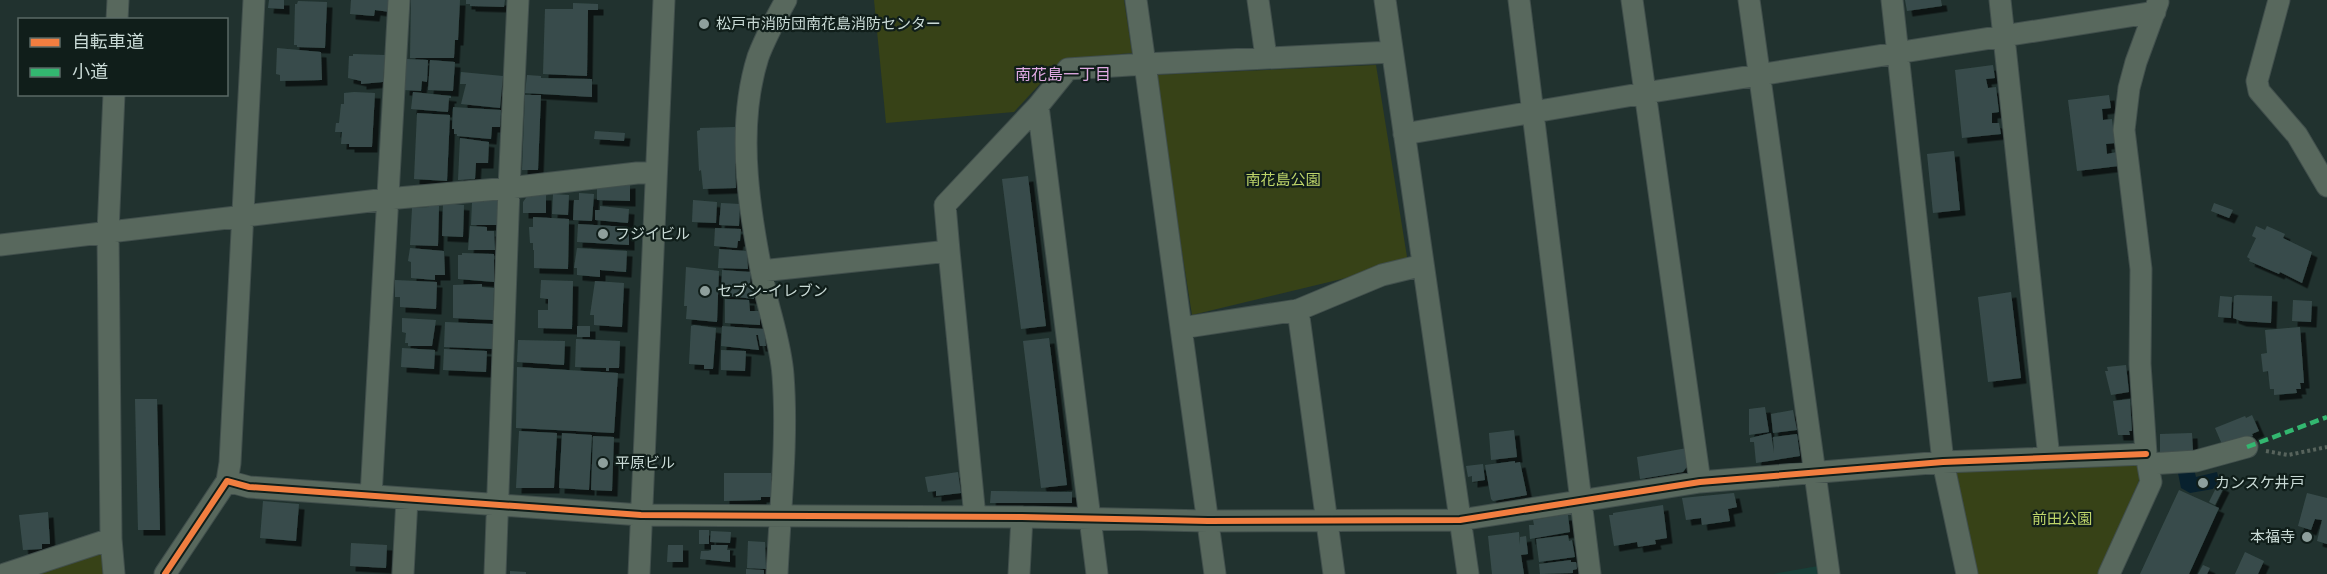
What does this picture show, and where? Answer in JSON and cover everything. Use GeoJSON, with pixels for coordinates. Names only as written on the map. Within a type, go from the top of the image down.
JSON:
{"type":"FeatureCollection","features":[{"type":"Feature","properties":{"kind":"street"},"geometry":{"type":"LineString","coordinates":[[117,18],[118,0]]}},
{"type":"Feature","properties":{"kind":"street"},"geometry":{"type":"LineString","coordinates":[[165,574],[227,481],[230,463],[254,0]]}},
{"type":"Feature","properties":{"kind":"street"},"geometry":{"type":"LineString","coordinates":[[371,496],[399,0]]}},
{"type":"Feature","properties":{"kind":"street"},"geometry":{"type":"LineString","coordinates":[[495,574],[518,0]]}},
{"type":"Feature","properties":{"kind":"street"},"geometry":{"type":"LineString","coordinates":[[639,574],[664,0]]}},
{"type":"Feature","properties":{"kind":"street"},"geometry":{"type":"LineString","coordinates":[[777,574],[784,414],[783,374],[761,271],[747,190],[748,107],[759,57],[786,0]]}},
{"type":"Feature","properties":{"kind":"street"},"geometry":{"type":"LineString","coordinates":[[1136,0],[1215,574]]}},
{"type":"Feature","properties":{"kind":"street"},"geometry":{"type":"LineString","coordinates":[[1258,0],[1266,57]]}},
{"type":"Feature","properties":{"kind":"street"},"geometry":{"type":"LineString","coordinates":[[1384,0],[1468,574]]}},
{"type":"Feature","properties":{"kind":"street"},"geometry":{"type":"LineString","coordinates":[[1519,0],[1590,574]]}},
{"type":"Feature","properties":{"kind":"street"},"geometry":{"type":"LineString","coordinates":[[1632,0],[1700,482]]}},
{"type":"Feature","properties":{"kind":"street"},"geometry":{"type":"LineString","coordinates":[[1749,0],[1829,574]]}},
{"type":"Feature","properties":{"kind":"street"},"geometry":{"type":"LineString","coordinates":[[1892,0],[1943,462],[1967,574]]}},
{"type":"Feature","properties":{"kind":"street"},"geometry":{"type":"LineString","coordinates":[[2000,0],[2049,458]]}},
{"type":"Feature","properties":{"kind":"street"},"geometry":{"type":"LineString","coordinates":[[2279,0],[2257,81],[2259,91],[2296,135],[2327,186]]}},
{"type":"Feature","properties":{"kind":"street"},"geometry":{"type":"LineString","coordinates":[[1404,134],[2004,35],[2156,6]]}},
{"type":"Feature","properties":{"kind":"street"},"geometry":{"type":"LineString","coordinates":[[2109,574],[2151,482],[2147,459],[2140,364],[2141,269],[2124,130],[2133,71],[2156,6]]}},
{"type":"Feature","properties":{"kind":"street"},"geometry":{"type":"LineString","coordinates":[[975,517],[945,205],[1038,106],[1068,69],[1392,52]]}},
{"type":"Feature","properties":{"kind":"street"},"geometry":{"type":"LineString","coordinates":[[114,96],[108,232],[111,539],[114,574]]}},
{"type":"Feature","properties":{"kind":"street"},"geometry":{"type":"LineString","coordinates":[[1038,106],[1097,574]]}},
{"type":"Feature","properties":{"kind":"street"},"geometry":{"type":"LineString","coordinates":[[0,245],[387,199],[656,172]]}},
{"type":"Feature","properties":{"kind":"street"},"geometry":{"type":"LineString","coordinates":[[761,271],[949,251]]}},
{"type":"Feature","properties":{"kind":"street"},"geometry":{"type":"LineString","coordinates":[[1181,328],[1298,310],[1382,275],[1423,266]]}},
{"type":"Feature","properties":{"kind":"street"},"geometry":{"type":"LineString","coordinates":[[1298,310],[1334,574]]}},
{"type":"Feature","properties":{"kind":"street"},"geometry":{"type":"LineString","coordinates":[[227,481],[249,487],[641,515],[1022,517],[1208,521],[1460,520],[1700,482],[1943,462],[2049,458],[2196,461],[2247,447]]}},
{"type":"Feature","properties":{"kind":"street"},"geometry":{"type":"LineString","coordinates":[[403,574],[407,499]]}},
{"type":"Feature","properties":{"kind":"street"},"geometry":{"type":"LineString","coordinates":[[1019,574],[1022,517]]}},
{"type":"Feature","properties":{"kind":"street"},"geometry":{"type":"LineString","coordinates":[[5,574],[111,539]]}},
{"type":"Feature","properties":{"kind":"path"},"geometry":{"type":"LineString","coordinates":[[2247,447],[2288,454],[2327,447]]}},
{"type":"Feature","properties":{"kind":"shaded area"},"geometry":{"type":"Polygon","coordinates":[[[1818,566],[1819,574],[1773,574],[1818,566]]]}},
{"type":"Feature","properties":{"kind":"green space"},"geometry":{"type":"Polygon","coordinates":[[[874,0],[1124,0],[1132,53],[1063,59],[1014,112],[886,123],[874,0]]]}},
{"type":"Feature","properties":{"kind":"green space","name":"南花島公園"},"geometry":{"type":"Polygon","coordinates":[[[1376,65],[1408,263],[1192,315],[1154,75],[1376,65]]]}},
{"type":"Feature","properties":{"kind":"green space","name":"前田公園"},"geometry":{"type":"Polygon","coordinates":[[[2138,462],[2142,474],[2098,574],[1977,574],[1956,470],[2138,462]]]}},
{"type":"Feature","properties":{"kind":"green space"},"geometry":{"type":"Polygon","coordinates":[[[97,549],[106,560],[107,574],[27,574],[97,549]]]}},
{"type":"Feature","properties":{"kind":"water"},"geometry":{"type":"Polygon","coordinates":[[[2194,469],[2196,477],[2217,472],[2219,480],[2213,489],[2190,493],[2181,488],[2178,473],[2194,469]]]}},
{"type":"Feature","properties":{"kind":"building"},"geometry":{"type":"Polygon","coordinates":[[[269,0],[284,0],[284,9],[268,8],[269,0]]]}},
{"type":"Feature","properties":{"kind":"building"},"geometry":{"type":"Polygon","coordinates":[[[351,0],[391,0],[390,12],[375,10],[374,16],[350,14],[351,0]]]}},
{"type":"Feature","properties":{"kind":"building"},"geometry":{"type":"Polygon","coordinates":[[[411,0],[460,0],[458,40],[455,40],[454,58],[410,58],[411,0]]]}},
{"type":"Feature","properties":{"kind":"building"},"geometry":{"type":"Polygon","coordinates":[[[466,0],[505,0],[504,7],[470,6],[466,4],[466,0]]]}},
{"type":"Feature","properties":{"kind":"building"},"geometry":{"type":"Polygon","coordinates":[[[1905,0],[1941,0],[1942,6],[1907,11],[1905,0]]]}},
{"type":"Feature","properties":{"kind":"building"},"geometry":{"type":"Polygon","coordinates":[[[298,1],[327,2],[325,48],[294,45],[295,4],[298,1]]]}},
{"type":"Feature","properties":{"kind":"building"},"geometry":{"type":"Polygon","coordinates":[[[573,3],[598,4],[598,10],[588,10],[587,76],[543,74],[545,9],[573,9],[573,3]]]}},
{"type":"Feature","properties":{"kind":"building"},"geometry":{"type":"Polygon","coordinates":[[[277,48],[321,52],[322,80],[280,81],[280,75],[276,74],[277,48]]]}},
{"type":"Feature","properties":{"kind":"building"},"geometry":{"type":"Polygon","coordinates":[[[353,54],[385,55],[383,82],[361,84],[361,81],[348,78],[349,56],[353,54]]]}},
{"type":"Feature","properties":{"kind":"building"},"geometry":{"type":"Polygon","coordinates":[[[406,59],[428,60],[427,82],[422,81],[421,91],[404,90],[406,59]]]}},
{"type":"Feature","properties":{"kind":"building"},"geometry":{"type":"Polygon","coordinates":[[[430,60],[455,62],[453,91],[428,90],[430,60]]]}},
{"type":"Feature","properties":{"kind":"building"},"geometry":{"type":"Polygon","coordinates":[[[1993,65],[1995,78],[1986,79],[1988,88],[1996,87],[1999,112],[1992,113],[1992,123],[1999,123],[2001,134],[1962,138],[1955,70],[1993,65]]]}},
{"type":"Feature","properties":{"kind":"building"},"geometry":{"type":"Polygon","coordinates":[[[461,72],[503,76],[500,108],[461,104],[466,84],[460,84],[461,72]]]}},
{"type":"Feature","properties":{"kind":"building"},"geometry":{"type":"Polygon","coordinates":[[[527,75],[541,76],[541,78],[592,79],[592,97],[525,93],[527,75]]]}},
{"type":"Feature","properties":{"kind":"building"},"geometry":{"type":"Polygon","coordinates":[[[413,92],[451,96],[448,112],[411,109],[413,92]]]}},
{"type":"Feature","properties":{"kind":"building"},"geometry":{"type":"Polygon","coordinates":[[[344,93],[375,93],[372,147],[349,147],[349,144],[341,144],[342,132],[335,132],[336,123],[339,123],[341,104],[344,104],[344,93]]]}},
{"type":"Feature","properties":{"kind":"building"},"geometry":{"type":"Polygon","coordinates":[[[525,95],[541,95],[538,170],[522,170],[525,95]]]}},
{"type":"Feature","properties":{"kind":"building"},"geometry":{"type":"Polygon","coordinates":[[[2109,95],[2111,108],[2102,109],[2103,120],[2112,119],[2115,143],[2106,144],[2107,154],[2117,152],[2119,166],[2077,171],[2068,100],[2109,95]]]}},
{"type":"Feature","properties":{"kind":"building"},"geometry":{"type":"Polygon","coordinates":[[[453,107],[501,110],[500,127],[492,127],[491,139],[457,136],[452,129],[453,107]]]}},
{"type":"Feature","properties":{"kind":"building"},"geometry":{"type":"Polygon","coordinates":[[[417,113],[450,115],[447,181],[414,179],[417,113]]]}},
{"type":"Feature","properties":{"kind":"building"},"geometry":{"type":"Polygon","coordinates":[[[735,127],[736,153],[738,152],[738,164],[735,163],[736,188],[703,189],[701,170],[699,171],[697,131],[700,128],[735,127]]]}},
{"type":"Feature","properties":{"kind":"building"},"geometry":{"type":"Polygon","coordinates":[[[595,131],[625,133],[624,141],[594,139],[595,131]]]}},
{"type":"Feature","properties":{"kind":"building"},"geometry":{"type":"Polygon","coordinates":[[[460,138],[489,142],[488,163],[476,163],[475,179],[458,180],[460,138]]]}},
{"type":"Feature","properties":{"kind":"building"},"geometry":{"type":"Polygon","coordinates":[[[1954,151],[1960,210],[1933,213],[1927,154],[1954,151]]]}},
{"type":"Feature","properties":{"kind":"building"},"geometry":{"type":"Polygon","coordinates":[[[1028,176],[1046,326],[1021,329],[1002,179],[1028,176]]]}},
{"type":"Feature","properties":{"kind":"building"},"geometry":{"type":"Polygon","coordinates":[[[630,183],[630,201],[597,200],[597,186],[630,183]]]}},
{"type":"Feature","properties":{"kind":"building"},"geometry":{"type":"Polygon","coordinates":[[[579,193],[594,194],[592,221],[573,220],[574,200],[579,200],[579,193]]]}},
{"type":"Feature","properties":{"kind":"building"},"geometry":{"type":"Polygon","coordinates":[[[553,194],[569,195],[568,215],[552,214],[553,194]]]}},
{"type":"Feature","properties":{"kind":"building"},"geometry":{"type":"Polygon","coordinates":[[[528,195],[546,195],[546,213],[523,213],[523,202],[528,195]]]}},
{"type":"Feature","properties":{"kind":"building"},"geometry":{"type":"Polygon","coordinates":[[[484,200],[498,200],[497,225],[471,225],[472,202],[484,202],[484,200]]]}},
{"type":"Feature","properties":{"kind":"building"},"geometry":{"type":"Polygon","coordinates":[[[693,200],[717,202],[716,223],[692,222],[693,200]]]}},
{"type":"Feature","properties":{"kind":"building"},"geometry":{"type":"Polygon","coordinates":[[[443,203],[464,205],[463,237],[442,236],[443,203]]]}},
{"type":"Feature","properties":{"kind":"building"},"geometry":{"type":"Polygon","coordinates":[[[721,203],[740,204],[739,226],[719,225],[721,203]]]}},
{"type":"Feature","properties":{"kind":"building"},"geometry":{"type":"Polygon","coordinates":[[[2214,203],[2233,210],[2229,218],[2211,211],[2214,203]]]}},
{"type":"Feature","properties":{"kind":"building"},"geometry":{"type":"Polygon","coordinates":[[[428,205],[439,206],[438,246],[410,245],[412,208],[429,207],[428,205]]]}},
{"type":"Feature","properties":{"kind":"building"},"geometry":{"type":"Polygon","coordinates":[[[600,206],[629,209],[628,223],[595,220],[595,210],[600,210],[600,206]]]}},
{"type":"Feature","properties":{"kind":"building"},"geometry":{"type":"Polygon","coordinates":[[[533,217],[569,219],[568,269],[534,268],[534,250],[533,243],[530,243],[529,227],[533,227],[533,217]]]}},
{"type":"Feature","properties":{"kind":"building","name":"フジイビル"},"geometry":{"type":"Polygon","coordinates":[[[578,224],[629,227],[629,245],[577,242],[578,224]]]}},
{"type":"Feature","properties":{"kind":"building"},"geometry":{"type":"Polygon","coordinates":[[[470,226],[487,227],[487,231],[494,231],[495,250],[468,250],[470,226]]]}},
{"type":"Feature","properties":{"kind":"building"},"geometry":{"type":"Polygon","coordinates":[[[2256,226],[2265,230],[2267,226],[2285,234],[2283,238],[2312,252],[2302,283],[2249,261],[2247,257],[2256,238],[2252,236],[2256,226]]]}},
{"type":"Feature","properties":{"kind":"building"},"geometry":{"type":"Polygon","coordinates":[[[715,228],[741,229],[737,248],[714,246],[715,228]]]}},
{"type":"Feature","properties":{"kind":"building"},"geometry":{"type":"Polygon","coordinates":[[[410,248],[444,251],[445,275],[435,275],[435,280],[411,278],[411,262],[408,261],[410,248]]]}},
{"type":"Feature","properties":{"kind":"building"},"geometry":{"type":"Polygon","coordinates":[[[577,248],[627,251],[626,272],[600,270],[600,277],[577,275],[577,268],[574,268],[577,248]]]}},
{"type":"Feature","properties":{"kind":"building"},"geometry":{"type":"Polygon","coordinates":[[[719,249],[747,251],[748,269],[718,268],[719,249]]]}},
{"type":"Feature","properties":{"kind":"building"},"geometry":{"type":"Polygon","coordinates":[[[462,253],[494,254],[494,282],[458,279],[458,255],[462,253]]]}},
{"type":"Feature","properties":{"kind":"building"},"geometry":{"type":"Polygon","coordinates":[[[686,267],[719,271],[717,322],[686,319],[687,306],[684,306],[686,267]]]}},
{"type":"Feature","properties":{"kind":"building"},"geometry":{"type":"Polygon","coordinates":[[[722,270],[751,272],[750,285],[755,285],[754,299],[721,295],[722,270]]]}},
{"type":"Feature","properties":{"kind":"building"},"geometry":{"type":"Polygon","coordinates":[[[395,280],[437,282],[436,309],[400,307],[400,297],[395,297],[395,280]]]}},
{"type":"Feature","properties":{"kind":"building"},"geometry":{"type":"Polygon","coordinates":[[[541,280],[573,281],[572,329],[538,328],[538,310],[548,310],[548,299],[540,298],[541,280]]]}},
{"type":"Feature","properties":{"kind":"building"},"geometry":{"type":"Polygon","coordinates":[[[595,281],[624,283],[622,327],[594,325],[594,315],[590,315],[595,281]]]}},
{"type":"Feature","properties":{"kind":"building"},"geometry":{"type":"Polygon","coordinates":[[[482,284],[482,287],[494,288],[493,320],[453,318],[453,285],[482,284]]]}},
{"type":"Feature","properties":{"kind":"building"},"geometry":{"type":"Polygon","coordinates":[[[2011,292],[2021,378],[1988,382],[1978,297],[2011,292]]]}},
{"type":"Feature","properties":{"kind":"building"},"geometry":{"type":"Polygon","coordinates":[[[2220,296],[2232,297],[2231,318],[2218,317],[2220,296]]]}},
{"type":"Feature","properties":{"kind":"building"},"geometry":{"type":"Polygon","coordinates":[[[2234,296],[2272,296],[2271,323],[2241,321],[2233,318],[2234,296]]]}},
{"type":"Feature","properties":{"kind":"building"},"geometry":{"type":"Polygon","coordinates":[[[725,299],[749,300],[750,311],[760,311],[760,325],[725,323],[725,299]]]}},
{"type":"Feature","properties":{"kind":"building"},"geometry":{"type":"Polygon","coordinates":[[[2293,300],[2312,301],[2311,322],[2292,321],[2293,300]]]}},
{"type":"Feature","properties":{"kind":"building"},"geometry":{"type":"Polygon","coordinates":[[[402,318],[436,320],[432,346],[408,346],[408,343],[405,343],[406,333],[402,332],[402,318]]]}},
{"type":"Feature","properties":{"kind":"building"},"geometry":{"type":"Polygon","coordinates":[[[445,322],[493,324],[493,349],[444,347],[445,322]]]}},
{"type":"Feature","properties":{"kind":"building"},"geometry":{"type":"Polygon","coordinates":[[[577,326],[590,326],[590,337],[577,337],[577,326]]]}},
{"type":"Feature","properties":{"kind":"building"},"geometry":{"type":"Polygon","coordinates":[[[691,326],[716,328],[713,369],[704,369],[704,365],[689,364],[691,326]]]}},
{"type":"Feature","properties":{"kind":"building"},"geometry":{"type":"Polygon","coordinates":[[[722,326],[764,329],[766,346],[760,346],[758,335],[756,335],[759,350],[721,346],[722,326]]]}},
{"type":"Feature","properties":{"kind":"building"},"geometry":{"type":"Polygon","coordinates":[[[2300,327],[2304,383],[2300,383],[2301,389],[2296,389],[2297,393],[2274,395],[2274,389],[2270,389],[2268,371],[2263,372],[2261,354],[2267,353],[2265,330],[2300,327]]]}},
{"type":"Feature","properties":{"kind":"building"},"geometry":{"type":"Polygon","coordinates":[[[1049,338],[1067,485],[1041,488],[1023,341],[1049,338]]]}},
{"type":"Feature","properties":{"kind":"building"},"geometry":{"type":"Polygon","coordinates":[[[576,339],[620,341],[619,368],[609,368],[609,371],[606,371],[606,368],[575,367],[576,339]]]}},
{"type":"Feature","properties":{"kind":"building"},"geometry":{"type":"Polygon","coordinates":[[[518,340],[565,341],[564,365],[517,362],[518,340]]]}},
{"type":"Feature","properties":{"kind":"building"},"geometry":{"type":"Polygon","coordinates":[[[402,348],[435,350],[434,369],[401,367],[402,348]]]}},
{"type":"Feature","properties":{"kind":"building"},"geometry":{"type":"Polygon","coordinates":[[[444,349],[487,351],[486,372],[443,370],[444,349]]]}},
{"type":"Feature","properties":{"kind":"building"},"geometry":{"type":"Polygon","coordinates":[[[721,350],[746,351],[745,371],[721,370],[721,350]]]}},
{"type":"Feature","properties":{"kind":"building"},"geometry":{"type":"Polygon","coordinates":[[[2126,365],[2129,392],[2111,395],[2105,371],[2108,371],[2107,367],[2126,365]]]}},
{"type":"Feature","properties":{"kind":"building"},"geometry":{"type":"Polygon","coordinates":[[[517,367],[618,373],[614,433],[516,428],[517,367]]]}},
{"type":"Feature","properties":{"kind":"building"},"geometry":{"type":"Polygon","coordinates":[[[135,399],[157,399],[160,530],[138,530],[135,399]]]}},
{"type":"Feature","properties":{"kind":"building"},"geometry":{"type":"Polygon","coordinates":[[[2130,399],[2132,431],[2129,431],[2130,435],[2118,435],[2113,401],[2130,399]]]}},
{"type":"Feature","properties":{"kind":"building"},"geometry":{"type":"Polygon","coordinates":[[[1765,407],[1769,432],[1749,435],[1749,409],[1765,407]]]}},
{"type":"Feature","properties":{"kind":"building"},"geometry":{"type":"Polygon","coordinates":[[[1793,410],[1797,430],[1773,433],[1771,414],[1793,410]]]}},
{"type":"Feature","properties":{"kind":"building"},"geometry":{"type":"Polygon","coordinates":[[[2252,415],[2259,431],[2224,449],[2215,428],[2252,415]]]}},
{"type":"Feature","properties":{"kind":"building"},"geometry":{"type":"Polygon","coordinates":[[[1514,430],[1517,457],[1491,460],[1489,433],[1514,430]]]}},
{"type":"Feature","properties":{"kind":"building"},"geometry":{"type":"Polygon","coordinates":[[[519,431],[557,433],[554,488],[516,488],[519,431]]]}},
{"type":"Feature","properties":{"kind":"building"},"geometry":{"type":"Polygon","coordinates":[[[562,433],[592,435],[589,490],[559,488],[562,433]]]}},
{"type":"Feature","properties":{"kind":"building"},"geometry":{"type":"Polygon","coordinates":[[[1771,433],[1774,453],[1773,437],[1797,434],[1800,456],[1756,463],[1754,442],[1750,442],[1750,438],[1771,433]]]}},
{"type":"Feature","properties":{"kind":"building"},"geometry":{"type":"Polygon","coordinates":[[[2192,433],[2193,451],[2160,453],[2160,434],[2192,433]]]}},
{"type":"Feature","properties":{"kind":"building","name":"平原ビル"},"geometry":{"type":"Polygon","coordinates":[[[593,436],[614,437],[612,491],[591,490],[593,436]]]}},
{"type":"Feature","properties":{"kind":"building"},"geometry":{"type":"Polygon","coordinates":[[[1687,448],[1689,464],[1683,472],[1640,479],[1637,457],[1687,448]]]}},
{"type":"Feature","properties":{"kind":"building"},"geometry":{"type":"Polygon","coordinates":[[[1515,461],[1515,463],[1520,462],[1527,495],[1493,501],[1485,465],[1515,461]]]}},
{"type":"Feature","properties":{"kind":"building"},"geometry":{"type":"Polygon","coordinates":[[[1483,464],[1485,480],[1472,482],[1472,476],[1468,477],[1466,466],[1483,464]]]}},
{"type":"Feature","properties":{"kind":"building"},"geometry":{"type":"Polygon","coordinates":[[[958,472],[961,493],[936,496],[936,491],[928,492],[925,477],[958,472]]]}},
{"type":"Feature","properties":{"kind":"building"},"geometry":{"type":"Polygon","coordinates":[[[724,473],[771,473],[771,497],[761,497],[761,500],[724,501],[724,473]]]}},
{"type":"Feature","properties":{"kind":"building"},"geometry":{"type":"Polygon","coordinates":[[[2218,484],[2224,487],[2215,505],[2209,502],[2218,484]]]}},
{"type":"Feature","properties":{"kind":"building"},"geometry":{"type":"Polygon","coordinates":[[[2179,490],[2219,508],[2189,574],[2140,574],[2179,490]]]}},
{"type":"Feature","properties":{"kind":"building"},"geometry":{"type":"Polygon","coordinates":[[[991,491],[1072,492],[1072,503],[990,503],[991,491]]]}},
{"type":"Feature","properties":{"kind":"building"},"geometry":{"type":"Polygon","coordinates":[[[1734,493],[1737,507],[1728,509],[1730,521],[1702,525],[1701,518],[1686,520],[1682,498],[1734,493]]]}},
{"type":"Feature","properties":{"kind":"building"},"geometry":{"type":"Polygon","coordinates":[[[2307,493],[2327,498],[2327,544],[2317,541],[2322,520],[2315,519],[2311,530],[2298,526],[2307,493]]]}},
{"type":"Feature","properties":{"kind":"building"},"geometry":{"type":"Polygon","coordinates":[[[263,501],[299,504],[296,541],[260,538],[263,501]]]}},
{"type":"Feature","properties":{"kind":"building"},"geometry":{"type":"Polygon","coordinates":[[[1663,505],[1667,538],[1655,540],[1656,544],[1638,547],[1637,542],[1614,546],[1609,515],[1663,505]]]}},
{"type":"Feature","properties":{"kind":"building"},"geometry":{"type":"Polygon","coordinates":[[[48,512],[50,544],[42,544],[42,549],[23,550],[19,515],[48,512]]]}},
{"type":"Feature","properties":{"kind":"building"},"geometry":{"type":"Polygon","coordinates":[[[1568,515],[1570,532],[1530,539],[1529,525],[1534,525],[1533,520],[1568,515]]]}},
{"type":"Feature","properties":{"kind":"building"},"geometry":{"type":"Polygon","coordinates":[[[699,530],[709,530],[709,544],[699,544],[699,530]]]}},
{"type":"Feature","properties":{"kind":"building"},"geometry":{"type":"Polygon","coordinates":[[[711,531],[731,532],[730,543],[710,542],[711,531]]]}},
{"type":"Feature","properties":{"kind":"building"},"geometry":{"type":"Polygon","coordinates":[[[1519,532],[1520,545],[1520,537],[1526,536],[1528,554],[1521,555],[1524,574],[1492,574],[1488,536],[1519,532]]]}},
{"type":"Feature","properties":{"kind":"building"},"geometry":{"type":"Polygon","coordinates":[[[1568,535],[1569,541],[1572,540],[1575,557],[1539,562],[1536,539],[1568,535]]]}},
{"type":"Feature","properties":{"kind":"building"},"geometry":{"type":"Polygon","coordinates":[[[748,541],[765,542],[766,569],[747,568],[748,541]]]}},
{"type":"Feature","properties":{"kind":"building"},"geometry":{"type":"Polygon","coordinates":[[[351,543],[387,545],[386,568],[350,566],[351,543]]]}},
{"type":"Feature","properties":{"kind":"building"},"geometry":{"type":"Polygon","coordinates":[[[668,545],[683,545],[683,562],[667,562],[668,545]]]}},
{"type":"Feature","properties":{"kind":"building"},"geometry":{"type":"Polygon","coordinates":[[[711,545],[728,545],[730,562],[700,559],[701,551],[711,550],[711,545]]]}},
{"type":"Feature","properties":{"kind":"building"},"geometry":{"type":"Polygon","coordinates":[[[2245,552],[2264,561],[2258,574],[2235,574],[2245,552]]]}},
{"type":"Feature","properties":{"kind":"building"},"geometry":{"type":"Polygon","coordinates":[[[1571,560],[1571,562],[1576,562],[1577,569],[1573,570],[1573,573],[1540,574],[1539,564],[1571,560]]]}},
{"type":"Feature","properties":{"kind":"building"},"geometry":{"type":"Polygon","coordinates":[[[2203,565],[2210,568],[2207,574],[2198,574],[2203,565]]]}},
{"type":"Feature","properties":{"kind":"building"},"geometry":{"type":"Polygon","coordinates":[[[746,569],[764,570],[764,574],[746,574],[746,569]]]}},
{"type":"Feature","properties":{"kind":"building"},"geometry":{"type":"Polygon","coordinates":[[[510,571],[526,572],[526,574],[510,574],[510,571]]]}},
{"type":"Feature","properties":{"kind":"marked path"},"geometry":{"type":"LineString","coordinates":[[2247,447],[2327,417]]}},
{"type":"Feature","properties":{"kind":"cycle path"},"geometry":{"type":"LineString","coordinates":[[165,574],[227,481],[249,487],[641,515],[1022,517],[1208,521],[1460,520],[1700,482],[1943,462],[2146,454]]}},
{"type":"Feature","properties":{"kind":"place","name":"松戸市消防団南花島消防センター"},"geometry":{"type":"Point","coordinates":[704,24]}},
{"type":"Feature","properties":{"kind":"place","name":"フジイビル"},"geometry":{"type":"Point","coordinates":[603,234]}},
{"type":"Feature","properties":{"kind":"place","name":"セブン-イレブン"},"geometry":{"type":"Point","coordinates":[705,291]}},
{"type":"Feature","properties":{"kind":"place","name":"平原ビル"},"geometry":{"type":"Point","coordinates":[603,463]}},
{"type":"Feature","properties":{"kind":"place","name":"カンスケ井戸"},"geometry":{"type":"Point","coordinates":[2203,483]}},
{"type":"Feature","properties":{"kind":"place","name":"本福寺"},"geometry":{"type":"Point","coordinates":[2307,537]}},
{"type":"Feature","properties":{"kind":"district","name":"南花島一丁目"},"geometry":{"type":"Point","coordinates":[1063,74]}}]}
